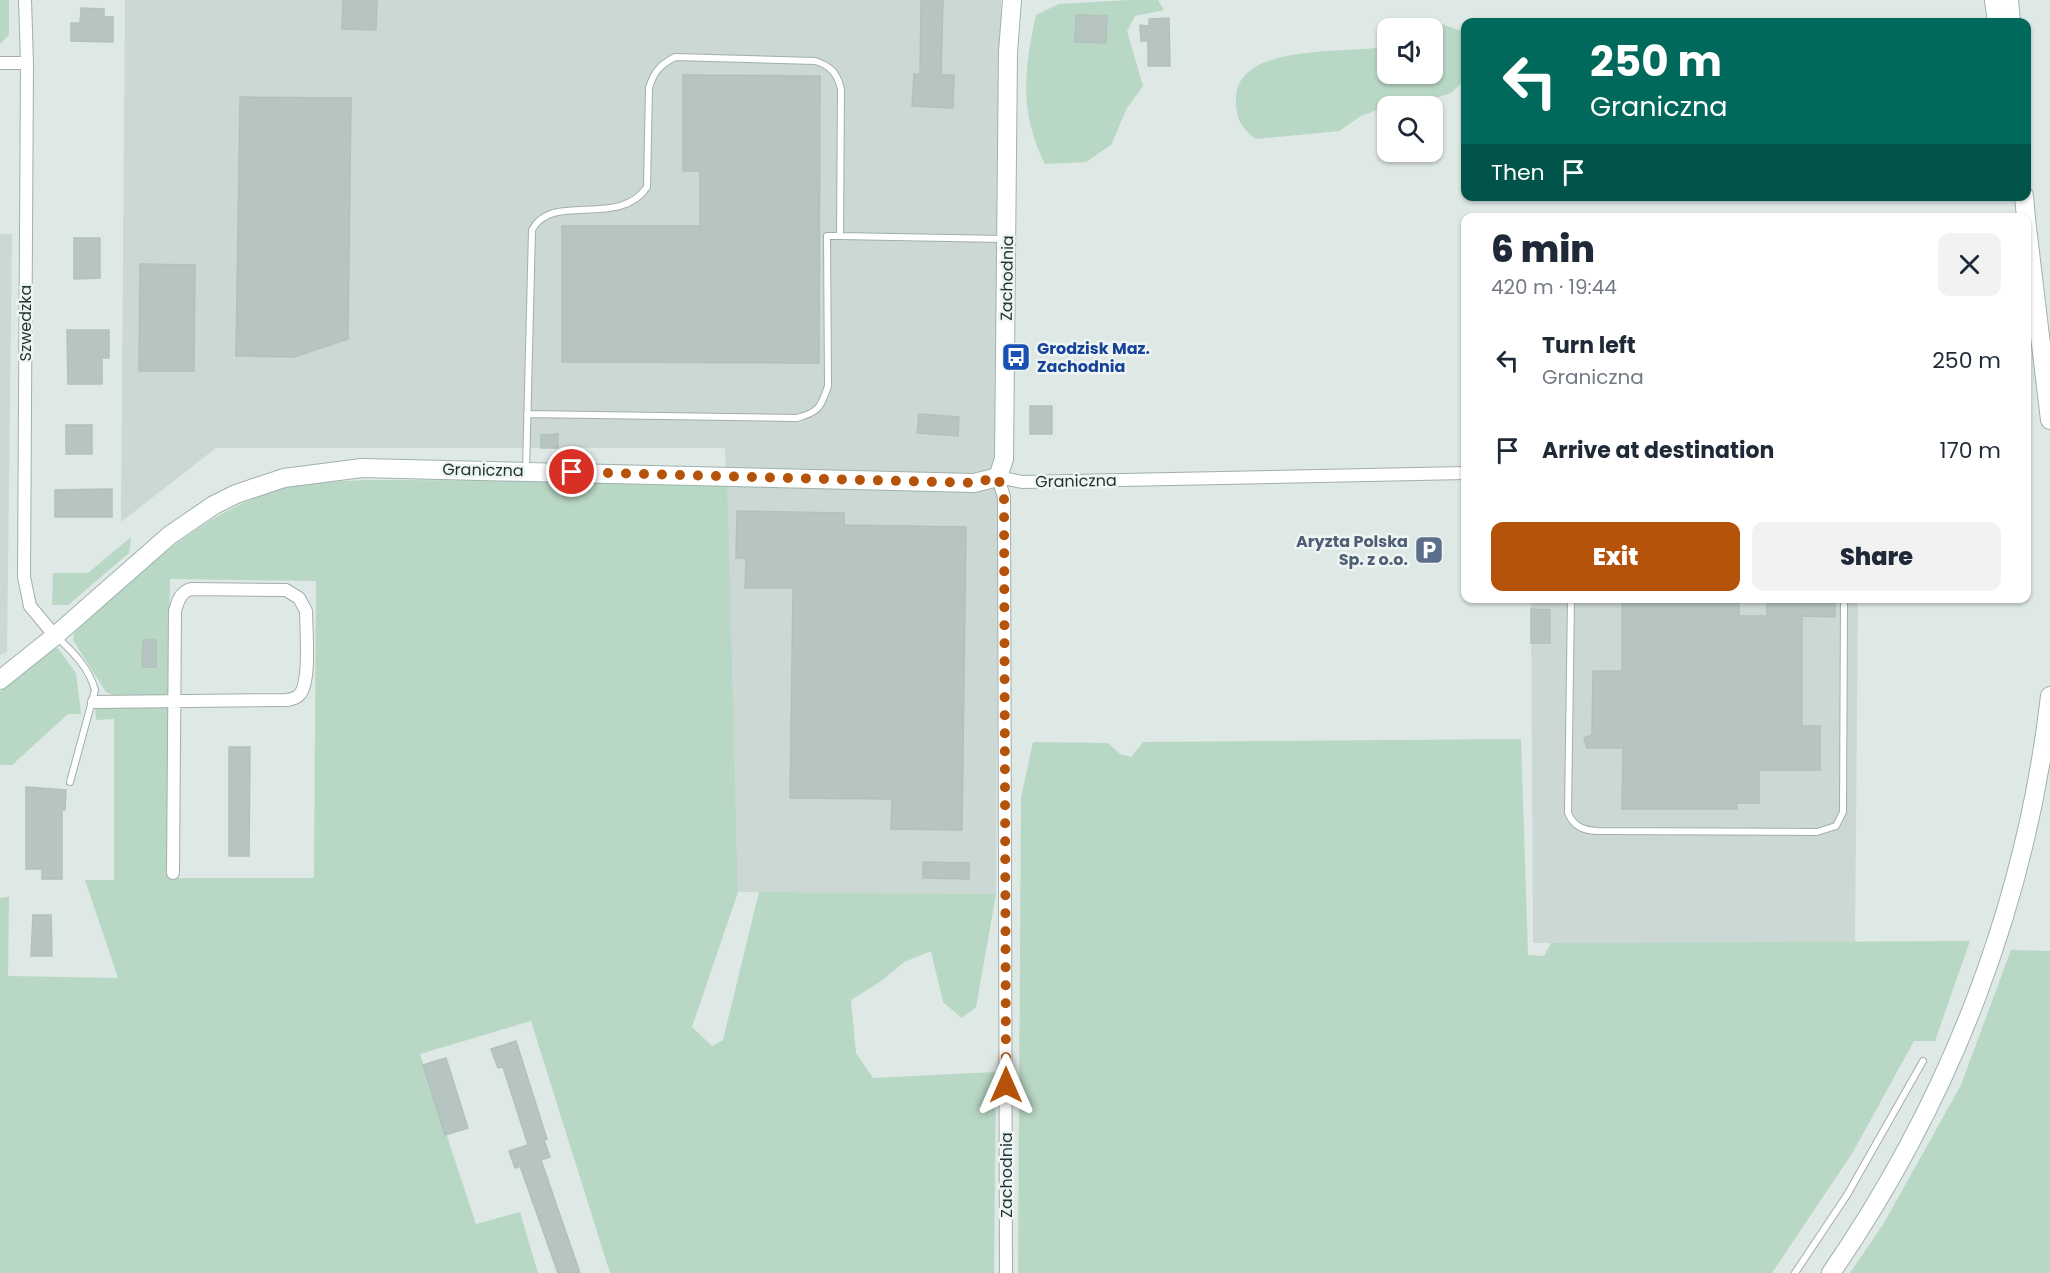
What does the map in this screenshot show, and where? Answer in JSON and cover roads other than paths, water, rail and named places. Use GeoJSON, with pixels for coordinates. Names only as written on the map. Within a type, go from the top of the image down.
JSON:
{"type":"FeatureCollection","features":[{"type":"Feature","properties":{"kind":"street","name":"Szwedzka"},"geometry":{"type":"LineString","coordinates":[[25,0],[27,63],[24,584],[30,606],[55,636]]}},
{"type":"Feature","properties":{"kind":"street","name":"Zachodnia"},"geometry":{"type":"LineString","coordinates":[[1006,1273],[1004,497],[998,477],[1004,459],[1008,52],[1012,0]]}},
{"type":"Feature","properties":{"kind":"street"},"geometry":{"type":"LineString","coordinates":[[1994,0],[1996,18]]}},
{"type":"Feature","properties":{"kind":"street"},"geometry":{"type":"LineString","coordinates":[[2009,0],[2011,18]]}},
{"type":"Feature","properties":{"kind":"street"},"geometry":{"type":"LineString","coordinates":[[0,63],[27,63]]}},
{"type":"Feature","properties":{"kind":"street"},"geometry":{"type":"LineString","coordinates":[[2031,260],[2050,420]]}},
{"type":"Feature","properties":{"kind":"street","name":"Graniczna"},"geometry":{"type":"LineString","coordinates":[[0,680],[192,519],[229,497],[260,485],[311,473],[345,469],[526,471],[974,483],[998,477],[1022,482],[1461,473]]}},
{"type":"Feature","properties":{"kind":"street"},"geometry":{"type":"LineString","coordinates":[[94,702],[175,701],[295,698],[300,694],[305,680],[306,611],[304,604],[286,590],[186,590],[177,602],[175,611],[175,701],[173,873]]}},
{"type":"Feature","properties":{"kind":"street"},"geometry":{"type":"LineString","coordinates":[[1831,1273],[1859,1232],[1908,1149],[1947,1073],[1974,1008],[2019,866],[2037,782],[2050,696]]}},
{"type":"Feature","properties":{"kind":"lane"},"geometry":{"type":"LineString","coordinates":[[526,471],[532,230],[537,220],[551,213],[620,207],[639,200],[647,187],[649,88],[653,74],[661,65],[675,57],[815,61],[827,65],[837,75],[841,89],[840,236]]}},
{"type":"Feature","properties":{"kind":"lane"},"geometry":{"type":"LineString","coordinates":[[527,414],[797,418],[813,414],[822,404],[828,386],[827,236],[1007,240]]}},
{"type":"Feature","properties":{"kind":"lane"},"geometry":{"type":"LineString","coordinates":[[1571,603],[1568,813],[1572,822],[1584,830],[1597,831],[1817,832],[1836,826],[1843,812],[1844,603]]}},
{"type":"Feature","properties":{"kind":"lane"},"geometry":{"type":"LineString","coordinates":[[55,636],[74,653],[91,676],[95,690],[94,702],[86,721],[70,782]]}},
{"type":"Feature","properties":{"kind":"lane"},"geometry":{"type":"LineString","coordinates":[[1795,1273],[1847,1195],[1923,1061]]}},
{"type":"Feature","properties":{"kind":"place","name":"Grodzisk Maz. Zachodnia"},"geometry":{"type":"Point","coordinates":[1016,357]}},
{"type":"Feature","properties":{"kind":"place","name":"Aryzta Polska Sp. z o.o."},"geometry":{"type":"Point","coordinates":[1429,550]}}]}
